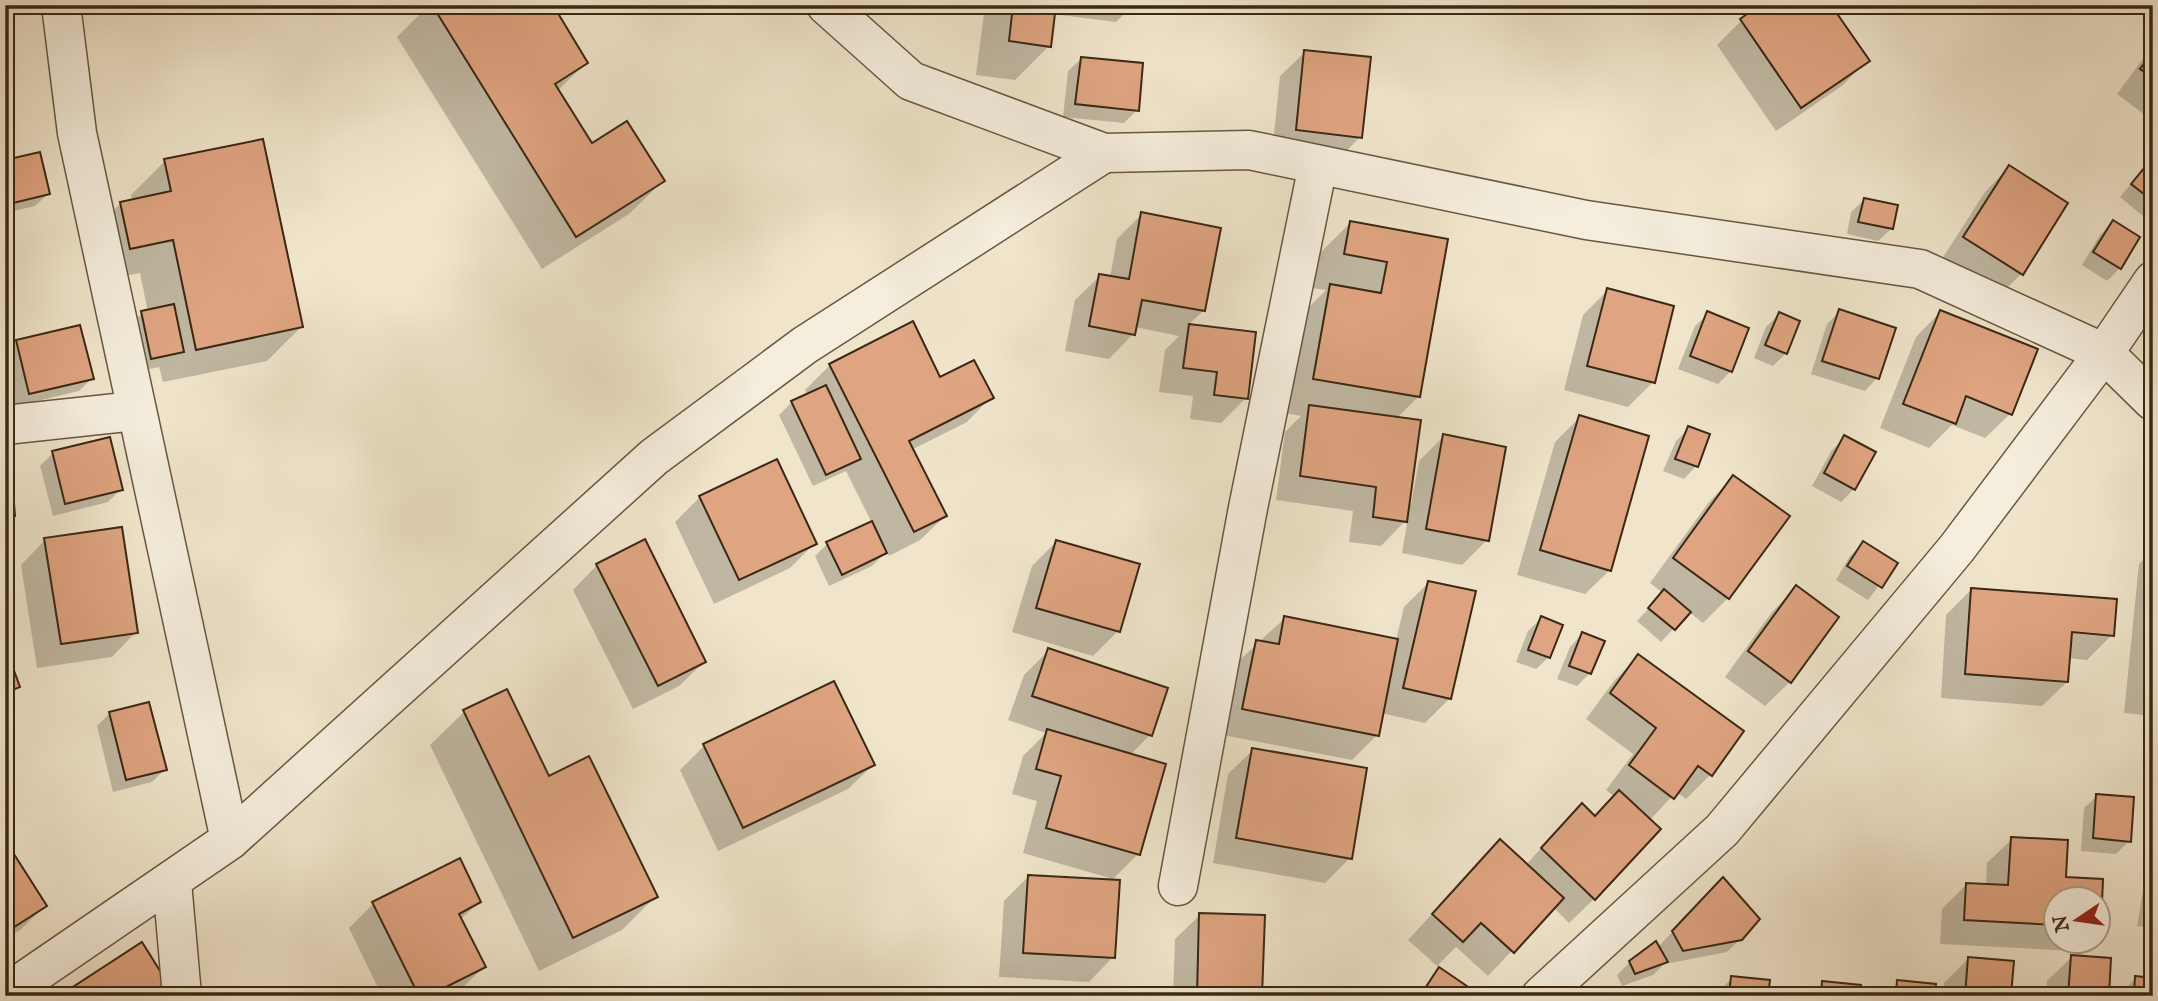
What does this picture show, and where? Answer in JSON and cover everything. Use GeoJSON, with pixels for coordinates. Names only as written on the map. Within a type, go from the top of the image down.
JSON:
{"type":"FeatureCollection","features":[{"type":"Feature","properties":{"kind":"street"},"geometry":{"type":"LineString","coordinates":[[61,5],[77,133],[135,411],[230,840]]}},
{"type":"Feature","properties":{"kind":"street"},"geometry":{"type":"LineString","coordinates":[[826,5],[911,81],[1104,153],[1250,150],[1586,220],[1920,268],[2104,353],[2153,401]]}},
{"type":"Feature","properties":{"kind":"street"},"geometry":{"type":"LineString","coordinates":[[5,994],[230,840],[654,457],[806,345],[1104,153]]}},
{"type":"Feature","properties":{"kind":"street"},"geometry":{"type":"LineString","coordinates":[[1178,886],[1248,509],[1318,165]]}},
{"type":"Feature","properties":{"kind":"street"},"geometry":{"type":"LineString","coordinates":[[1541,996],[1722,830],[1957,548],[2104,353],[2153,281]]}},
{"type":"Feature","properties":{"kind":"street"},"geometry":{"type":"LineString","coordinates":[[5,425],[135,411]]}},
{"type":"Feature","properties":{"kind":"street"},"geometry":{"type":"LineString","coordinates":[[172,882],[182,996]]}},
{"type":"Feature","properties":{"kind":"building"},"geometry":{"type":"Polygon","coordinates":[[[432,5],[553,5],[588,63],[555,84],[592,143],[627,121],[665,181],[576,237],[432,5]]]}},
{"type":"Feature","properties":{"kind":"building"},"geometry":{"type":"Polygon","coordinates":[[[1013,5],[1056,5],[1051,47],[1009,41],[1013,5]]]}},
{"type":"Feature","properties":{"kind":"building"},"geometry":{"type":"Polygon","coordinates":[[[1760,5],[1831,5],[1870,61],[1801,108],[1740,19],[1760,5]]]}},
{"type":"Feature","properties":{"kind":"building"},"geometry":{"type":"Polygon","coordinates":[[[1304,50],[1371,57],[1362,138],[1296,130],[1304,50]]]}},
{"type":"Feature","properties":{"kind":"building"},"geometry":{"type":"Polygon","coordinates":[[[2153,51],[2153,78],[2140,69],[2153,51]]]}},
{"type":"Feature","properties":{"kind":"building"},"geometry":{"type":"Polygon","coordinates":[[[1081,57],[1143,63],[1139,111],[1075,104],[1081,57]]]}},
{"type":"Feature","properties":{"kind":"building"},"geometry":{"type":"Polygon","coordinates":[[[263,139],[303,327],[196,350],[173,240],[130,249],[120,202],[171,191],[164,159],[263,139]]]}},
{"type":"Feature","properties":{"kind":"building"},"geometry":{"type":"Polygon","coordinates":[[[40,152],[50,194],[5,205],[5,160],[40,152]]]}},
{"type":"Feature","properties":{"kind":"building"},"geometry":{"type":"Polygon","coordinates":[[[2153,157],[2153,201],[2131,184],[2153,157]]]}},
{"type":"Feature","properties":{"kind":"building"},"geometry":{"type":"Polygon","coordinates":[[[2009,165],[2068,203],[2023,275],[1963,237],[2009,165]]]}},
{"type":"Feature","properties":{"kind":"building"},"geometry":{"type":"Polygon","coordinates":[[[1864,198],[1898,205],[1893,229],[1858,222],[1864,198]]]}},
{"type":"Feature","properties":{"kind":"building"},"geometry":{"type":"Polygon","coordinates":[[[1141,212],[1221,228],[1205,311],[1142,300],[1135,335],[1089,326],[1099,274],[1129,279],[1141,212]]]}},
{"type":"Feature","properties":{"kind":"building"},"geometry":{"type":"Polygon","coordinates":[[[2113,220],[2140,237],[2121,269],[2093,252],[2113,220]]]}},
{"type":"Feature","properties":{"kind":"building"},"geometry":{"type":"Polygon","coordinates":[[[1350,221],[1448,239],[1420,397],[1313,379],[1330,284],[1381,293],[1387,262],[1344,254],[1350,221]]]}},
{"type":"Feature","properties":{"kind":"building"},"geometry":{"type":"Polygon","coordinates":[[[1607,288],[1674,306],[1655,383],[1587,366],[1607,288]]]}},
{"type":"Feature","properties":{"kind":"building"},"geometry":{"type":"Polygon","coordinates":[[[174,304],[184,352],[151,359],[141,311],[174,304]]]}},
{"type":"Feature","properties":{"kind":"building"},"geometry":{"type":"Polygon","coordinates":[[[1839,309],[1896,328],[1879,379],[1822,361],[1839,309]]]}},
{"type":"Feature","properties":{"kind":"building"},"geometry":{"type":"Polygon","coordinates":[[[1940,310],[2038,349],[2012,415],[1966,396],[1956,424],[1903,404],[1940,310]]]}},
{"type":"Feature","properties":{"kind":"building"},"geometry":{"type":"Polygon","coordinates":[[[1707,311],[1749,328],[1732,372],[1690,356],[1707,311]]]}},
{"type":"Feature","properties":{"kind":"building"},"geometry":{"type":"Polygon","coordinates":[[[1779,312],[1800,321],[1787,354],[1765,345],[1779,312]]]}},
{"type":"Feature","properties":{"kind":"building"},"geometry":{"type":"Polygon","coordinates":[[[913,321],[940,377],[974,360],[994,398],[909,441],[947,516],[914,532],[829,364],[913,321]]]}},
{"type":"Feature","properties":{"kind":"building"},"geometry":{"type":"Polygon","coordinates":[[[1189,324],[1256,332],[1248,399],[1214,395],[1217,372],[1183,368],[1189,324]]]}},
{"type":"Feature","properties":{"kind":"building"},"geometry":{"type":"Polygon","coordinates":[[[80,325],[94,379],[29,394],[16,340],[80,325]]]}},
{"type":"Feature","properties":{"kind":"building"},"geometry":{"type":"Polygon","coordinates":[[[826,385],[861,459],[826,475],[791,401],[826,385]]]}},
{"type":"Feature","properties":{"kind":"building"},"geometry":{"type":"Polygon","coordinates":[[[1309,405],[1421,420],[1407,522],[1373,517],[1376,487],[1300,476],[1309,405]]]}},
{"type":"Feature","properties":{"kind":"building"},"geometry":{"type":"Polygon","coordinates":[[[1579,415],[1649,436],[1611,571],[1540,550],[1579,415]]]}},
{"type":"Feature","properties":{"kind":"building"},"geometry":{"type":"Polygon","coordinates":[[[1688,426],[1710,434],[1698,467],[1675,459],[1688,426]]]}},
{"type":"Feature","properties":{"kind":"building"},"geometry":{"type":"Polygon","coordinates":[[[1443,434],[1506,447],[1489,541],[1426,529],[1443,434]]]}},
{"type":"Feature","properties":{"kind":"building"},"geometry":{"type":"Polygon","coordinates":[[[1844,435],[1876,452],[1855,490],[1824,473],[1844,435]]]}},
{"type":"Feature","properties":{"kind":"building"},"geometry":{"type":"Polygon","coordinates":[[[110,437],[123,490],[65,504],[52,451],[110,437]]]}},
{"type":"Feature","properties":{"kind":"building"},"geometry":{"type":"Polygon","coordinates":[[[777,459],[817,544],[739,580],[699,496],[777,459]]]}},
{"type":"Feature","properties":{"kind":"building"},"geometry":{"type":"Polygon","coordinates":[[[11,466],[15,516],[5,516],[5,467],[11,466]]]}},
{"type":"Feature","properties":{"kind":"building"},"geometry":{"type":"Polygon","coordinates":[[[1733,475],[1790,516],[1729,599],[1673,558],[1733,475]]]}},
{"type":"Feature","properties":{"kind":"building"},"geometry":{"type":"Polygon","coordinates":[[[872,521],[887,553],[842,575],[826,542],[872,521]]]}},
{"type":"Feature","properties":{"kind":"building"},"geometry":{"type":"Polygon","coordinates":[[[122,527],[138,633],[61,644],[44,538],[122,527]]]}},
{"type":"Feature","properties":{"kind":"building"},"geometry":{"type":"Polygon","coordinates":[[[645,539],[706,662],[658,686],[596,564],[645,539]]]}},
{"type":"Feature","properties":{"kind":"building"},"geometry":{"type":"Polygon","coordinates":[[[1056,540],[1140,564],[1120,632],[1036,608],[1056,540]]]}},
{"type":"Feature","properties":{"kind":"building"},"geometry":{"type":"Polygon","coordinates":[[[1863,541],[1898,563],[1882,588],[1847,566],[1863,541]]]}},
{"type":"Feature","properties":{"kind":"building"},"geometry":{"type":"Polygon","coordinates":[[[1428,581],[1476,591],[1451,699],[1403,688],[1428,581]]]}},
{"type":"Feature","properties":{"kind":"building"},"geometry":{"type":"Polygon","coordinates":[[[1796,585],[1839,617],[1791,683],[1748,651],[1796,585]]]}},
{"type":"Feature","properties":{"kind":"building"},"geometry":{"type":"Polygon","coordinates":[[[1971,588],[2117,599],[2114,636],[2072,632],[2068,682],[1965,674],[1971,588]]]}},
{"type":"Feature","properties":{"kind":"building"},"geometry":{"type":"Polygon","coordinates":[[[1664,589],[1691,612],[1675,630],[1648,608],[1664,589]]]}},
{"type":"Feature","properties":{"kind":"building"},"geometry":{"type":"Polygon","coordinates":[[[1284,616],[1398,639],[1379,736],[1242,709],[1256,640],[1279,644],[1284,616]]]}},
{"type":"Feature","properties":{"kind":"building"},"geometry":{"type":"Polygon","coordinates":[[[1541,616],[1563,625],[1550,658],[1528,650],[1541,616]]]}},
{"type":"Feature","properties":{"kind":"building"},"geometry":{"type":"Polygon","coordinates":[[[1582,632],[1605,641],[1591,674],[1569,666],[1582,632]]]}},
{"type":"Feature","properties":{"kind":"building"},"geometry":{"type":"Polygon","coordinates":[[[2153,640],[2153,689],[2148,688],[2153,640]]]}},
{"type":"Feature","properties":{"kind":"building"},"geometry":{"type":"Polygon","coordinates":[[[5,646],[20,687],[5,693],[5,646]]]}},
{"type":"Feature","properties":{"kind":"building"},"geometry":{"type":"Polygon","coordinates":[[[1048,648],[1168,688],[1152,736],[1032,696],[1048,648]]]}},
{"type":"Feature","properties":{"kind":"building"},"geometry":{"type":"Polygon","coordinates":[[[1638,654],[1744,731],[1712,776],[1698,766],[1674,799],[1629,765],[1656,728],[1610,693],[1638,654]]]}},
{"type":"Feature","properties":{"kind":"building"},"geometry":{"type":"Polygon","coordinates":[[[834,681],[875,765],[743,828],[703,744],[834,681]]]}},
{"type":"Feature","properties":{"kind":"building"},"geometry":{"type":"Polygon","coordinates":[[[507,689],[549,776],[589,756],[658,897],[573,938],[463,710],[507,689]]]}},
{"type":"Feature","properties":{"kind":"building"},"geometry":{"type":"Polygon","coordinates":[[[149,702],[167,770],[126,780],[109,712],[149,702]]]}},
{"type":"Feature","properties":{"kind":"building"},"geometry":{"type":"Polygon","coordinates":[[[1047,729],[1166,764],[1140,855],[1046,828],[1061,776],[1036,769],[1047,729]]]}},
{"type":"Feature","properties":{"kind":"building"},"geometry":{"type":"Polygon","coordinates":[[[1252,748],[1367,768],[1352,859],[1236,838],[1252,748]]]}},
{"type":"Feature","properties":{"kind":"building"},"geometry":{"type":"Polygon","coordinates":[[[1619,790],[1661,829],[1595,900],[1541,848],[1582,803],[1595,816],[1619,790]]]}},
{"type":"Feature","properties":{"kind":"building"},"geometry":{"type":"Polygon","coordinates":[[[2096,794],[2134,797],[2131,842],[2093,838],[2096,794]]]}},
{"type":"Feature","properties":{"kind":"building"},"geometry":{"type":"Polygon","coordinates":[[[2011,837],[2068,840],[2066,877],[2103,879],[2103,886],[2042,886],[2042,924],[1964,920],[1966,883],[2008,885],[2011,837]]]}},
{"type":"Feature","properties":{"kind":"building"},"geometry":{"type":"Polygon","coordinates":[[[1500,839],[1564,898],[1514,953],[1481,923],[1463,942],[1432,914],[1500,839]]]}},
{"type":"Feature","properties":{"kind":"building"},"geometry":{"type":"Polygon","coordinates":[[[5,840],[47,906],[5,933],[5,840]]]}},
{"type":"Feature","properties":{"kind":"building"},"geometry":{"type":"Polygon","coordinates":[[[460,858],[481,902],[459,914],[486,967],[428,996],[419,996],[372,902],[460,858]]]}},
{"type":"Feature","properties":{"kind":"building"},"geometry":{"type":"Polygon","coordinates":[[[1028,875],[1120,880],[1115,958],[1023,953],[1028,875]]]}},
{"type":"Feature","properties":{"kind":"building"},"geometry":{"type":"Polygon","coordinates":[[[1723,877],[1760,919],[1742,940],[1683,951],[1672,931],[1723,877]]]}},
{"type":"Feature","properties":{"kind":"building"},"geometry":{"type":"Polygon","coordinates":[[[1199,913],[1265,915],[1262,996],[1197,996],[1199,913]]]}},
{"type":"Feature","properties":{"kind":"building"},"geometry":{"type":"Polygon","coordinates":[[[1656,941],[1668,962],[1635,974],[1629,961],[1656,941]]]}},
{"type":"Feature","properties":{"kind":"building"},"geometry":{"type":"Polygon","coordinates":[[[142,942],[170,987],[157,996],[59,996],[142,942]]]}},
{"type":"Feature","properties":{"kind":"building"},"geometry":{"type":"Polygon","coordinates":[[[2071,956],[2111,958],[2109,996],[2068,996],[2071,956]]]}},
{"type":"Feature","properties":{"kind":"building"},"geometry":{"type":"Polygon","coordinates":[[[1968,957],[2014,961],[2011,995],[2017,996],[1965,996],[1968,957]]]}},
{"type":"Feature","properties":{"kind":"building"},"geometry":{"type":"Polygon","coordinates":[[[1439,967],[1477,993],[1475,996],[1420,996],[1439,967]]]}},
{"type":"Feature","properties":{"kind":"building"},"geometry":{"type":"Polygon","coordinates":[[[1731,976],[1770,980],[1768,996],[1729,996],[1731,976]]]}},
{"type":"Feature","properties":{"kind":"building"},"geometry":{"type":"Polygon","coordinates":[[[2135,976],[2153,978],[2153,996],[2134,996],[2135,976]]]}},
{"type":"Feature","properties":{"kind":"building"},"geometry":{"type":"Polygon","coordinates":[[[1897,980],[1936,984],[1935,996],[1896,996],[1897,980]]]}},
{"type":"Feature","properties":{"kind":"building"},"geometry":{"type":"Polygon","coordinates":[[[1822,981],[1861,985],[1860,996],[1821,996],[1822,981]]]}},
{"type":"Feature","properties":{"kind":"building"},"geometry":{"type":"Polygon","coordinates":[[[1053,987],[1165,990],[1165,996],[1053,996],[1053,987]]]}}]}
